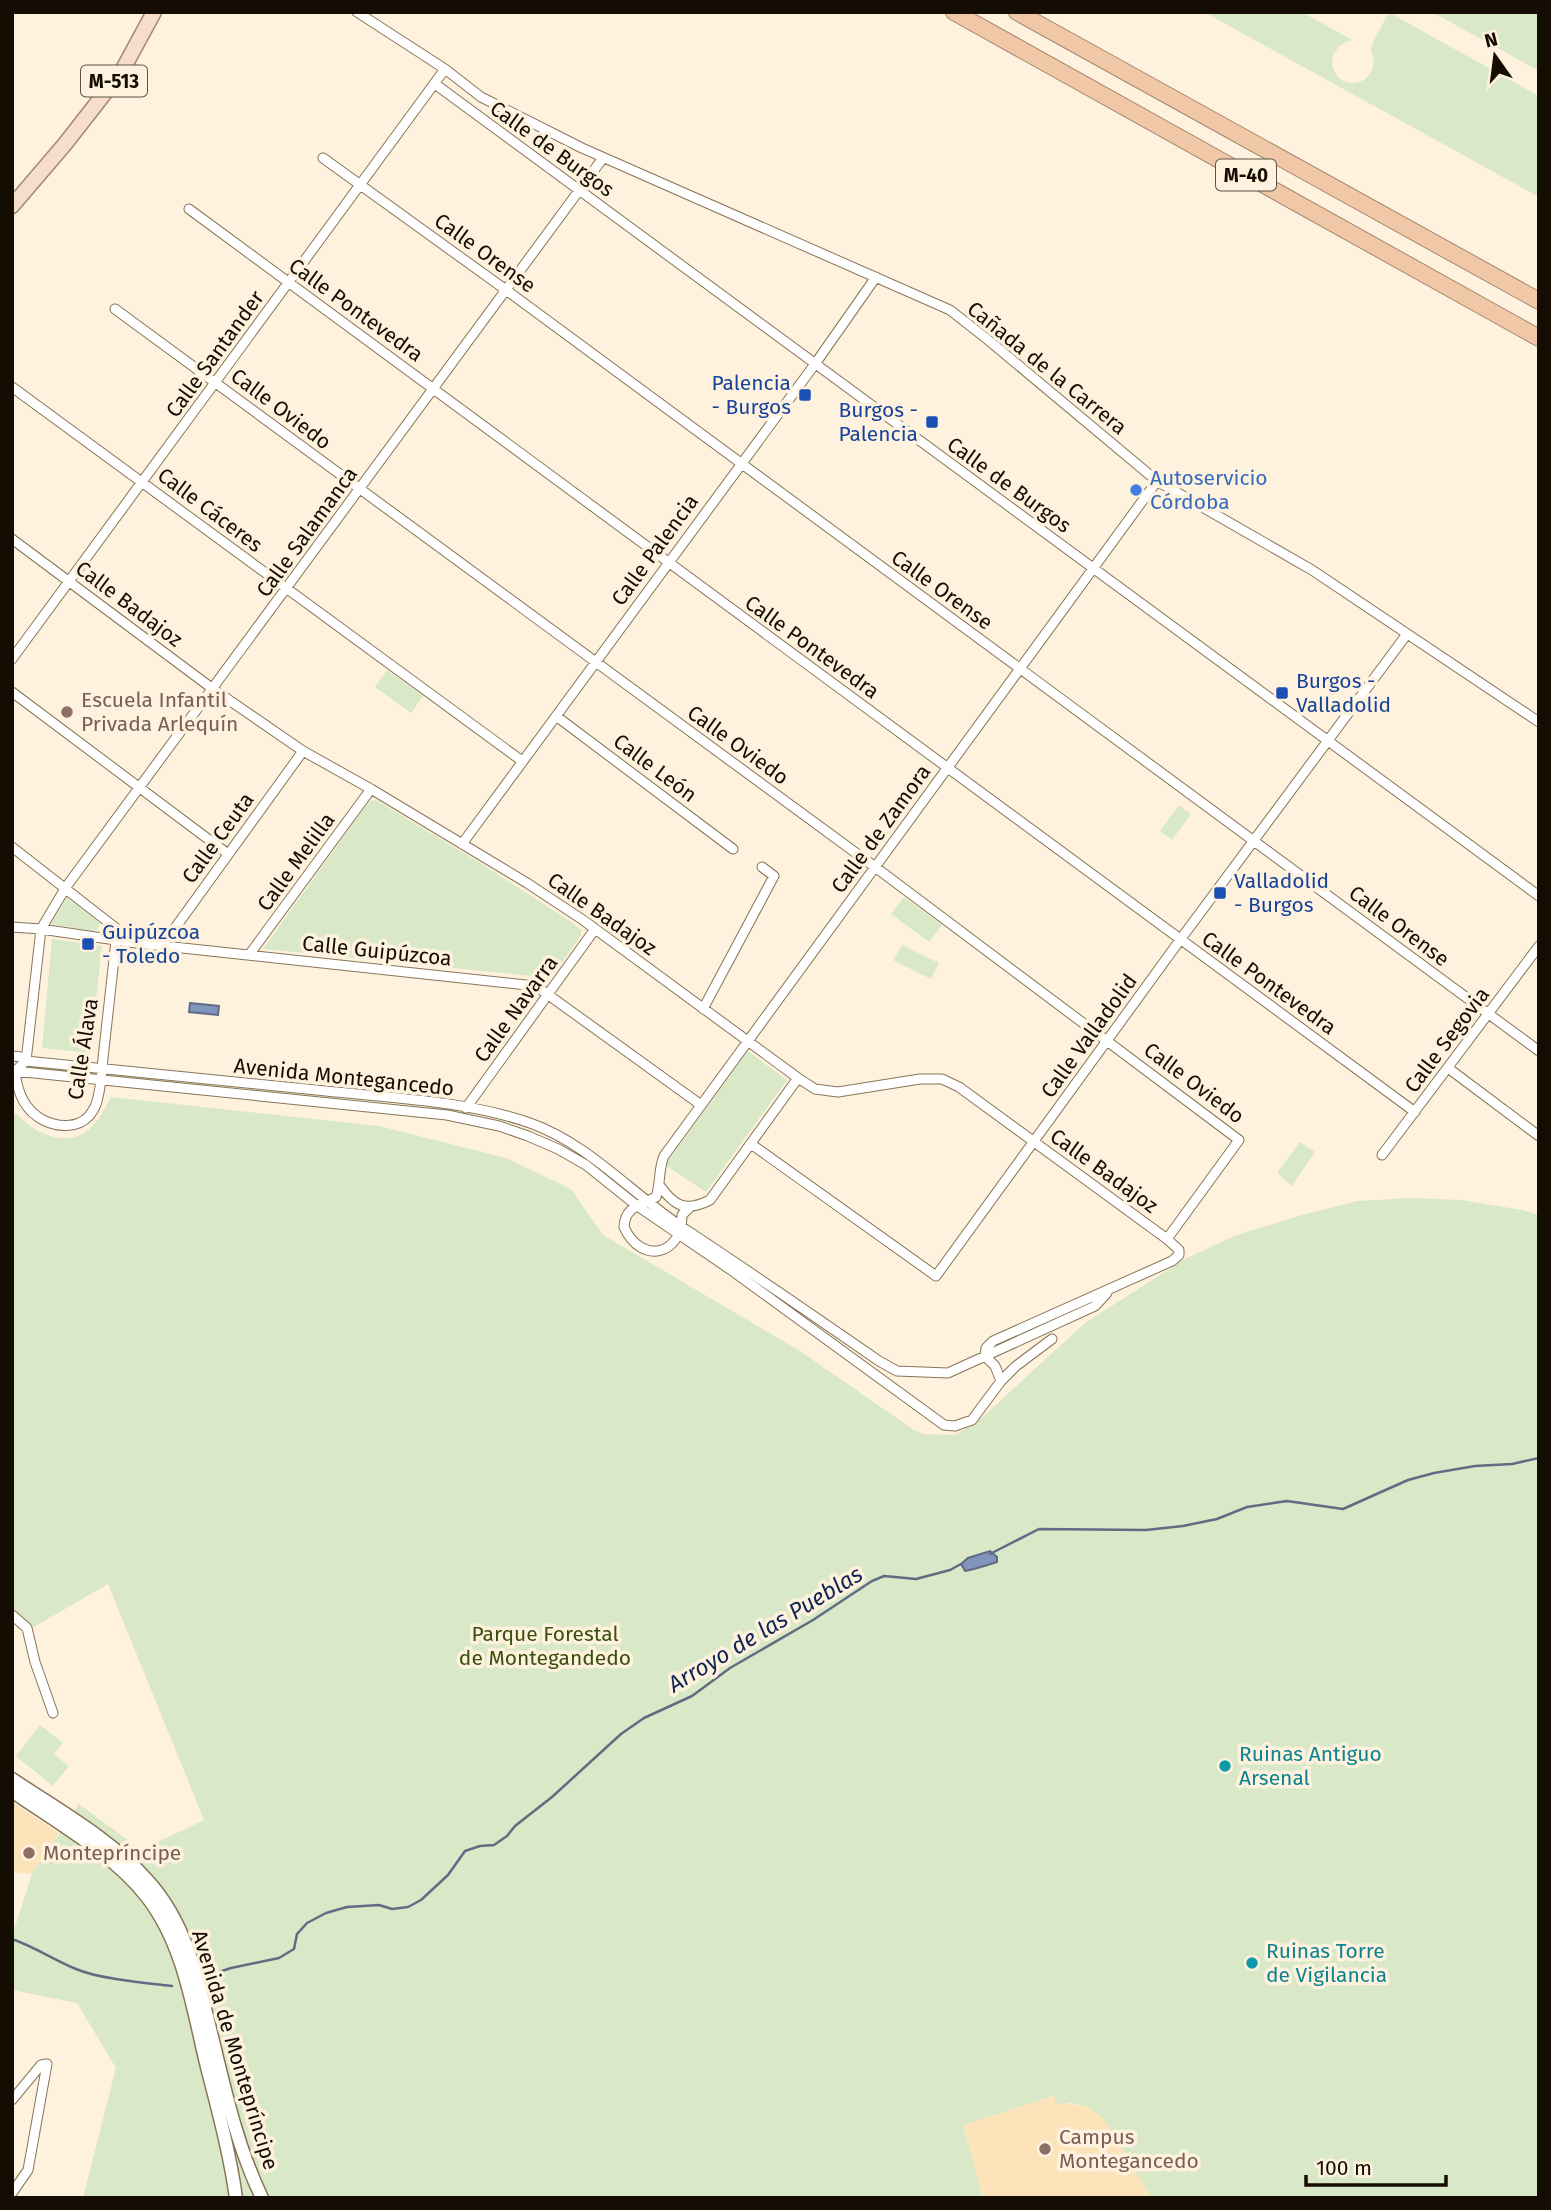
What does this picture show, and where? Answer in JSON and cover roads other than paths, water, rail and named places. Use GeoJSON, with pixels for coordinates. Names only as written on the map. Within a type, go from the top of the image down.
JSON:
{"type":"FeatureCollection","features":[{"type":"Feature","properties":{"kind":"highway","name":"M-40"},"geometry":{"type":"LineString","coordinates":[[954,12],[1539,338]]}},
{"type":"Feature","properties":{"kind":"highway","name":"M-40"},"geometry":{"type":"LineString","coordinates":[[1017,12],[1539,301]]}},
{"type":"Feature","properties":{"kind":"main road","name":"M-513"},"geometry":{"type":"LineString","coordinates":[[12,206],[74,134],[122,71],[154,12]]}},
{"type":"Feature","properties":{"kind":"street","name":"Cañada de la Carrera"},"geometry":{"type":"LineString","coordinates":[[357,12],[445,69],[481,97],[603,158],[950,310],[1157,481],[1312,570],[1539,722]]}},
{"type":"Feature","properties":{"kind":"street","name":"Calle Santander"},"geometry":{"type":"LineString","coordinates":[[12,659],[445,69]]}},
{"type":"Feature","properties":{"kind":"street","name":"Calle de Burgos"},"geometry":{"type":"LineString","coordinates":[[458,79],[459,102]]}},
{"type":"Feature","properties":{"kind":"street","name":"Calle de Burgos"},"geometry":{"type":"LineString","coordinates":[[435,84],[1539,896]]}},
{"type":"Feature","properties":{"kind":"street","name":"Calle Orense"},"geometry":{"type":"LineString","coordinates":[[323,158],[1539,1051]]}},
{"type":"Feature","properties":{"kind":"street","name":"Calle Salamanca"},"geometry":{"type":"LineString","coordinates":[[41,929],[66,887],[603,158]]}},
{"type":"Feature","properties":{"kind":"street","name":"Calle Pontevedra"},"geometry":{"type":"LineString","coordinates":[[189,209],[1415,1112]]}},
{"type":"Feature","properties":{"kind":"street","name":"Calle Palencia"},"geometry":{"type":"LineString","coordinates":[[462,844],[876,277]]}},
{"type":"Feature","properties":{"kind":"street","name":"Calle Oviedo"},"geometry":{"type":"LineString","coordinates":[[115,309],[1109,1040],[1239,1140],[1167,1239]]}},
{"type":"Feature","properties":{"kind":"street","name":"Calle Cáceres"},"geometry":{"type":"LineString","coordinates":[[12,387],[522,761]]}},
{"type":"Feature","properties":{"kind":"street","name":"Calle de Zamora"},"geometry":{"type":"LineString","coordinates":[[660,1186],[658,1176],[664,1156],[1157,481]]}},
{"type":"Feature","properties":{"kind":"street","name":"Calle Badajoz"},"geometry":{"type":"LineString","coordinates":[[12,539],[213,689],[303,751],[527,883],[595,929],[798,1079],[815,1089],[838,1092],[920,1079],[942,1079],[959,1087],[1167,1239],[1180,1254]]}},
{"type":"Feature","properties":{"kind":"street","name":"Calle Valladolid"},"geometry":{"type":"LineString","coordinates":[[751,1144],[936,1276],[1407,634]]}},
{"type":"Feature","properties":{"kind":"street"},"geometry":{"type":"LineString","coordinates":[[12,692],[228,854]]}},
{"type":"Feature","properties":{"kind":"street","name":"Calle León"},"geometry":{"type":"LineString","coordinates":[[556,716],[733,849]]}},
{"type":"Feature","properties":{"kind":"street","name":"Calle Ceuta"},"geometry":{"type":"LineString","coordinates":[[162,946],[303,751]]}},
{"type":"Feature","properties":{"kind":"street","name":"Calle Melilla"},"geometry":{"type":"LineString","coordinates":[[249,955],[371,789]]}},
{"type":"Feature","properties":{"kind":"street"},"geometry":{"type":"LineString","coordinates":[[12,847],[136,943]]}},
{"type":"Feature","properties":{"kind":"street"},"geometry":{"type":"LineString","coordinates":[[703,1009],[775,876],[762,867]]}},
{"type":"Feature","properties":{"kind":"street"},"geometry":{"type":"LineString","coordinates":[[96,938],[103,931],[104,918]]}},
{"type":"Feature","properties":{"kind":"street","name":"Calle Guipúzcoa"},"geometry":{"type":"LineString","coordinates":[[12,927],[116,941],[536,986],[701,1105]]}},
{"type":"Feature","properties":{"kind":"street"},"geometry":{"type":"LineString","coordinates":[[14,1071],[26,1061],[41,929]]}},
{"type":"Feature","properties":{"kind":"street","name":"Calle Navarra"},"geometry":{"type":"LineString","coordinates":[[466,1108],[595,929]]}},
{"type":"Feature","properties":{"kind":"street","name":"Calle Álava"},"geometry":{"type":"LineString","coordinates":[[14,1071],[19,1095],[30,1110],[47,1122],[73,1125],[89,1116],[98,1098],[101,1080],[116,941]]}},
{"type":"Feature","properties":{"kind":"street","name":"Calle Segovia"},"geometry":{"type":"LineString","coordinates":[[1382,1155],[1539,946]]}},
{"type":"Feature","properties":{"kind":"street","name":"Avenida Montegancedo"},"geometry":{"type":"LineString","coordinates":[[12,1056],[26,1061],[415,1100],[466,1108],[531,1124],[569,1142],[603,1164],[680,1231],[944,1425],[955,1426],[972,1420],[1001,1381],[1028,1356],[1052,1339]]}},
{"type":"Feature","properties":{"kind":"street"},"geometry":{"type":"LineString","coordinates":[[1448,1068],[1539,1136]]}},
{"type":"Feature","properties":{"kind":"street","name":"Avenida Montegancedo"},"geometry":{"type":"LineString","coordinates":[[14,1071],[447,1115],[499,1126],[558,1149],[586,1165],[636,1205],[751,1272],[879,1362],[897,1371],[948,1373],[985,1356],[986,1348],[993,1341],[1108,1291],[1172,1261],[1180,1254]]}},
{"type":"Feature","properties":{"kind":"street"},"geometry":{"type":"LineString","coordinates":[[660,1186],[656,1197],[636,1205],[626,1215],[624,1227],[637,1245],[656,1252],[670,1247],[680,1231],[682,1215],[690,1207],[713,1196],[798,1079]]}},
{"type":"Feature","properties":{"kind":"street"},"geometry":{"type":"LineString","coordinates":[[660,1186],[674,1203],[690,1207]]}},
{"type":"Feature","properties":{"kind":"street"},"geometry":{"type":"LineString","coordinates":[[985,1356],[995,1366],[1001,1381]]}},
{"type":"Feature","properties":{"kind":"street"},"geometry":{"type":"LineString","coordinates":[[895,1390],[902,1378],[910,1373]]}},
{"type":"Feature","properties":{"kind":"street"},"geometry":{"type":"LineString","coordinates":[[12,1615],[27,1628],[35,1662],[53,1713]]}},
{"type":"Feature","properties":{"kind":"street","name":"Avenida de Montepríncipe"},"geometry":{"type":"LineString","coordinates":[[12,1779],[107,1843],[149,1881],[171,1913],[186,1944],[197,1978],[234,2129],[262,2198]]}},
{"type":"Feature","properties":{"kind":"street","name":"Avenida de Montepríncipe"},"geometry":{"type":"LineString","coordinates":[[12,1791],[119,1869],[147,1897],[164,1925],[185,1975],[227,2146],[236,2198]]}},
{"type":"Feature","properties":{"kind":"street"},"geometry":{"type":"LineString","coordinates":[[12,2100],[41,2065],[47,2064],[27,2170],[12,2193]]}},
{"type":"Feature","properties":{"kind":"water"},"geometry":{"type":"Polygon","coordinates":[[[190,1003],[219,1006],[218,1015],[189,1012],[190,1003]]]}},
{"type":"Feature","properties":{"kind":"water"},"geometry":{"type":"Polygon","coordinates":[[[990,1551],[997,1557],[997,1562],[965,1571],[961,1564],[968,1558],[990,1551]]]}},
{"type":"Feature","properties":{"kind":"waterway","name":"Arroyo de las Pueblas"},"geometry":{"type":"LineString","coordinates":[[990,1554],[1039,1529],[1146,1530],[1183,1526],[1217,1519],[1247,1507],[1287,1501],[1343,1509],[1408,1480],[1434,1473],[1475,1466],[1512,1464],[1539,1458]]}},
{"type":"Feature","properties":{"kind":"waterway","name":"Arroyo de las Pueblas"},"geometry":{"type":"LineString","coordinates":[[210,1975],[279,1958],[294,1949],[297,1934],[307,1923],[326,1913],[347,1907],[408,1907],[421,1900],[448,1875],[465,1851],[494,1845],[507,1836],[515,1826],[552,1797],[621,1734],[644,1718],[692,1696],[730,1668],[813,1620],[872,1581],[884,1576],[916,1579],[950,1570],[961,1564]]}},
{"type":"Feature","properties":{"kind":"waterway","name":"Arroyo de las Pueblas"},"geometry":{"type":"LineString","coordinates":[[12,1939],[86,1972],[172,1986]]}},
{"type":"Feature","properties":{"kind":"place","name":"Palencia - Burgos"},"geometry":{"type":"Point","coordinates":[805,395]}},
{"type":"Feature","properties":{"kind":"place","name":"Burgos - Palencia"},"geometry":{"type":"Point","coordinates":[932,422]}},
{"type":"Feature","properties":{"kind":"place","name":"Autoservicio Córdoba"},"geometry":{"type":"Point","coordinates":[1136,490]}},
{"type":"Feature","properties":{"kind":"place","name":"Burgos - Valladolid"},"geometry":{"type":"Point","coordinates":[1282,693]}},
{"type":"Feature","properties":{"kind":"place","name":"Escuela Infantil Privada Arlequín"},"geometry":{"type":"Point","coordinates":[67,712]}},
{"type":"Feature","properties":{"kind":"place","name":"Valladolid - Burgos"},"geometry":{"type":"Point","coordinates":[1220,893]}},
{"type":"Feature","properties":{"kind":"place","name":"Guipúzcoa - Toledo"},"geometry":{"type":"Point","coordinates":[88,944]}},
{"type":"Feature","properties":{"kind":"place","name":"Ruinas Antiguo Arsenal"},"geometry":{"type":"Point","coordinates":[1225,1766]}},
{"type":"Feature","properties":{"kind":"place","name":"Montepríncipe"},"geometry":{"type":"Point","coordinates":[29,1853]}},
{"type":"Feature","properties":{"kind":"place","name":"Ruinas Torre de Vigilancia"},"geometry":{"type":"Point","coordinates":[1252,1963]}},
{"type":"Feature","properties":{"kind":"place","name":"Campus Montegancedo"},"geometry":{"type":"Point","coordinates":[1045,2149]}},
{"type":"Feature","properties":{"kind":"park label","name":"Parque Forestal de Montegandedo"},"geometry":{"type":"Point","coordinates":[545,1646]}}]}
